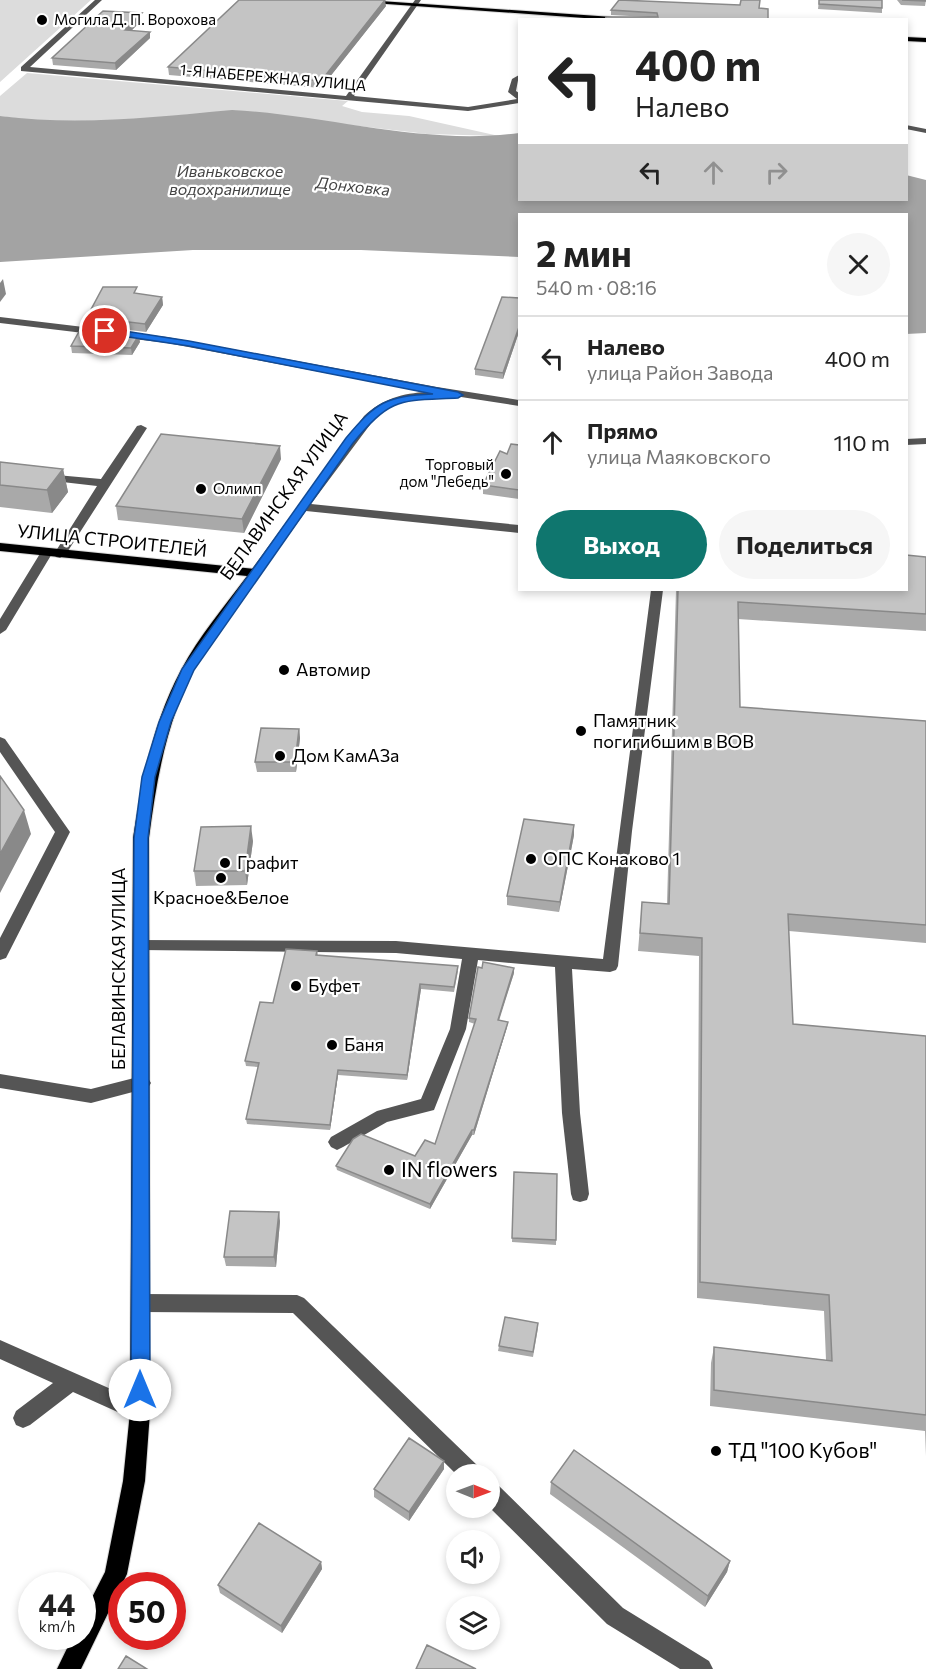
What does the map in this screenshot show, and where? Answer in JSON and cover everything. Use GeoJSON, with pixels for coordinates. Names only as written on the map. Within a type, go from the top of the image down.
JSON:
{"type":"FeatureCollection","features":[{"type":"Feature","properties":{"kind":"main road"},"geometry":{"type":"LineString","coordinates":[[333,0],[416,3],[625,18]]}},
{"type":"Feature","properties":{"kind":"main road"},"geometry":{"type":"LineString","coordinates":[[908,39],[926,40]]}},
{"type":"Feature","properties":{"kind":"main road","name":"УЛИЦА СТРОИТЕЛЕЙ"},"geometry":{"type":"LineString","coordinates":[[0,547],[255,573]]}},
{"type":"Feature","properties":{"kind":"main road","name":"БЕЛАВИНСКАЯ УЛИЦА"},"geometry":{"type":"LineString","coordinates":[[69,1669],[116,1574],[134,1481],[140,1413],[141,838],[149,777],[165,722],[188,669],[255,573]]}},
{"type":"Feature","properties":{"kind":"street","name":"1-Я НАБЕРЕЖНАЯ УЛИЦА"},"geometry":{"type":"LineString","coordinates":[[99,0],[24,69],[468,109],[518,99]]}},
{"type":"Feature","properties":{"kind":"street"},"geometry":{"type":"LineString","coordinates":[[348,99],[416,3]]}},
{"type":"Feature","properties":{"kind":"street"},"geometry":{"type":"LineString","coordinates":[[518,78],[512,92],[518,98]]}},
{"type":"Feature","properties":{"kind":"street"},"geometry":{"type":"LineString","coordinates":[[908,127],[926,131]]}},
{"type":"Feature","properties":{"kind":"street"},"geometry":{"type":"LineString","coordinates":[[0,320],[85,328],[189,344],[458,395],[518,403]]}},
{"type":"Feature","properties":{"kind":"street","name":"БЕЛАВИНСКАЯ УЛИЦА"},"geometry":{"type":"LineString","coordinates":[[255,573],[350,440],[375,411],[404,398],[458,395]]}},
{"type":"Feature","properties":{"kind":"street"},"geometry":{"type":"LineString","coordinates":[[60,554],[141,428]]}},
{"type":"Feature","properties":{"kind":"street"},"geometry":{"type":"LineString","coordinates":[[908,442],[926,441]]}},
{"type":"Feature","properties":{"kind":"street"},"geometry":{"type":"LineString","coordinates":[[35,476],[104,483]]}},
{"type":"Feature","properties":{"kind":"street"},"geometry":{"type":"LineString","coordinates":[[303,507],[518,529]]}},
{"type":"Feature","properties":{"kind":"street"},"geometry":{"type":"LineString","coordinates":[[0,630],[47,552]]}},
{"type":"Feature","properties":{"kind":"street"},"geometry":{"type":"LineString","coordinates":[[141,944],[396,947],[610,966],[625,831],[657,591]]}},
{"type":"Feature","properties":{"kind":"street"},"geometry":{"type":"LineString","coordinates":[[0,742],[63,832],[0,954]]}},
{"type":"Feature","properties":{"kind":"street"},"geometry":{"type":"LineString","coordinates":[[337,1142],[383,1116],[428,1105],[458,1029],[471,954]]}},
{"type":"Feature","properties":{"kind":"street"},"geometry":{"type":"LineString","coordinates":[[563,962],[571,1113],[580,1194]]}},
{"type":"Feature","properties":{"kind":"street"},"geometry":{"type":"LineString","coordinates":[[0,1081],[91,1096],[142,1083]]}},
{"type":"Feature","properties":{"kind":"street"},"geometry":{"type":"LineString","coordinates":[[141,1303],[297,1304],[461,1464]]}},
{"type":"Feature","properties":{"kind":"street"},"geometry":{"type":"LineString","coordinates":[[0,1349],[140,1413]]}},
{"type":"Feature","properties":{"kind":"street"},"geometry":{"type":"LineString","coordinates":[[23,1418],[71,1381]]}},
{"type":"Feature","properties":{"kind":"street"},"geometry":{"type":"LineString","coordinates":[[500,1503],[615,1616],[701,1669]]}},
{"type":"Feature","properties":{"kind":"shaded area"},"geometry":{"type":"Polygon","coordinates":[[[0,0],[91,0],[0,82],[0,0]]]}},
{"type":"Feature","properties":{"kind":"shaded area"},"geometry":{"type":"Polygon","coordinates":[[[27,73],[348,101],[342,106],[362,112],[409,116],[499,136],[427,134],[324,122],[192,114],[149,119],[45,122],[0,116],[0,96],[27,73]]]}},
{"type":"Feature","properties":{"kind":"water","name":"Иваньковское водохранилище"},"geometry":{"type":"Polygon","coordinates":[[[232,110],[447,136],[518,133],[518,201],[908,201],[908,176],[926,180],[926,333],[908,334],[908,213],[518,213],[518,257],[361,250],[193,250],[0,262],[0,116],[59,120],[145,118],[232,110]]]}},
{"type":"Feature","properties":{"kind":"building"},"geometry":{"type":"Polygon","coordinates":[[[239,0],[385,0],[321,81],[168,67],[239,0]]]}},
{"type":"Feature","properties":{"kind":"building"},"geometry":{"type":"Polygon","coordinates":[[[619,0],[740,5],[741,0],[760,0],[759,8],[768,9],[768,18],[606,18],[658,17],[657,13],[611,10],[619,0]]]}},
{"type":"Feature","properties":{"kind":"building"},"geometry":{"type":"Polygon","coordinates":[[[819,0],[882,0],[882,8],[819,4],[819,0]]]}},
{"type":"Feature","properties":{"kind":"building"},"geometry":{"type":"Polygon","coordinates":[[[103,11],[142,13],[125,30],[150,32],[115,63],[52,58],[103,11]]]}},
{"type":"Feature","properties":{"kind":"building"},"geometry":{"type":"Polygon","coordinates":[[[103,287],[137,287],[134,293],[162,297],[145,324],[87,317],[103,287]]]}},
{"type":"Feature","properties":{"kind":"building"},"geometry":{"type":"Polygon","coordinates":[[[502,297],[518,298],[518,330],[503,373],[475,369],[502,297]]]}},
{"type":"Feature","properties":{"kind":"building"},"geometry":{"type":"Polygon","coordinates":[[[81,328],[139,335],[131,348],[71,346],[81,328]]]}},
{"type":"Feature","properties":{"kind":"building","name":"Олимп"},"geometry":{"type":"Polygon","coordinates":[[[161,434],[280,446],[242,519],[116,506],[161,434]]]}},
{"type":"Feature","properties":{"kind":"building","name":"Торговый дом \"Лебедь\""},"geometry":{"type":"Polygon","coordinates":[[[511,444],[518,445],[518,490],[483,485],[500,451],[507,454],[511,444]]]}},
{"type":"Feature","properties":{"kind":"building"},"geometry":{"type":"Polygon","coordinates":[[[0,462],[63,469],[47,490],[0,485],[0,462]]]}},
{"type":"Feature","properties":{"kind":"building"},"geometry":{"type":"Polygon","coordinates":[[[908,555],[926,557],[926,614],[738,602],[740,707],[926,721],[926,925],[788,914],[793,1024],[926,1036],[926,1415],[714,1390],[714,1347],[832,1361],[829,1295],[700,1282],[702,938],[640,933],[642,902],[669,904],[678,591],[908,591],[908,555]]]}},
{"type":"Feature","properties":{"kind":"building"},"geometry":{"type":"Polygon","coordinates":[[[261,728],[299,729],[295,762],[255,762],[261,728]]]}},
{"type":"Feature","properties":{"kind":"building"},"geometry":{"type":"Polygon","coordinates":[[[0,776],[24,810],[0,854],[0,776]]]}},
{"type":"Feature","properties":{"kind":"building"},"geometry":{"type":"Polygon","coordinates":[[[524,819],[574,825],[560,902],[507,896],[524,819]]]}},
{"type":"Feature","properties":{"kind":"building","name":"Графит"},"geometry":{"type":"Polygon","coordinates":[[[251,826],[245,871],[194,871],[201,827],[251,826]]]}},
{"type":"Feature","properties":{"kind":"building"},"geometry":{"type":"Polygon","coordinates":[[[286,949],[317,951],[316,955],[458,966],[454,987],[420,984],[407,1075],[338,1070],[330,1125],[246,1119],[259,1063],[245,1061],[260,1002],[273,1003],[286,949]]]}},
{"type":"Feature","properties":{"kind":"building"},"geometry":{"type":"Polygon","coordinates":[[[483,962],[514,968],[498,1020],[508,1022],[474,1130],[430,1204],[336,1166],[353,1139],[361,1134],[415,1156],[425,1140],[435,1144],[476,1019],[469,1018],[478,967],[482,968],[483,962]]]}},
{"type":"Feature","properties":{"kind":"building"},"geometry":{"type":"Polygon","coordinates":[[[514,1172],[557,1174],[556,1240],[512,1238],[514,1172]]]}},
{"type":"Feature","properties":{"kind":"building"},"geometry":{"type":"Polygon","coordinates":[[[230,1211],[279,1212],[274,1257],[224,1257],[230,1211]]]}},
{"type":"Feature","properties":{"kind":"building"},"geometry":{"type":"Polygon","coordinates":[[[505,1317],[538,1323],[533,1352],[499,1346],[505,1317]]]}},
{"type":"Feature","properties":{"kind":"building"},"geometry":{"type":"Polygon","coordinates":[[[409,1438],[444,1461],[409,1512],[374,1489],[409,1438]]]}},
{"type":"Feature","properties":{"kind":"building"},"geometry":{"type":"Polygon","coordinates":[[[574,1450],[730,1561],[708,1596],[551,1482],[574,1450]]]}},
{"type":"Feature","properties":{"kind":"building"},"geometry":{"type":"Polygon","coordinates":[[[259,1523],[321,1562],[281,1626],[218,1585],[259,1523]]]}},
{"type":"Feature","properties":{"kind":"building"},"geometry":{"type":"Polygon","coordinates":[[[427,1645],[476,1669],[416,1669],[427,1645]]]}},
{"type":"Feature","properties":{"kind":"building"},"geometry":{"type":"Polygon","coordinates":[[[126,1656],[147,1669],[118,1669],[126,1656]]]}},
{"type":"Feature","properties":{"kind":"place","name":"Могила Д. П. Ворохова"},"geometry":{"type":"Point","coordinates":[42,20]}},
{"type":"Feature","properties":{"kind":"place","name":"Торговый дом \"Лебедь\""},"geometry":{"type":"Point","coordinates":[506,474]}},
{"type":"Feature","properties":{"kind":"place","name":"Олимп"},"geometry":{"type":"Point","coordinates":[201,489]}},
{"type":"Feature","properties":{"kind":"place","name":"Автомир"},"geometry":{"type":"Point","coordinates":[284,670]}},
{"type":"Feature","properties":{"kind":"place","name":"Памятник погигибшим в ВОВ"},"geometry":{"type":"Point","coordinates":[581,731]}},
{"type":"Feature","properties":{"kind":"place","name":"Дом КамАЗа"},"geometry":{"type":"Point","coordinates":[280,756]}},
{"type":"Feature","properties":{"kind":"place","name":"ОПС Конаково 1"},"geometry":{"type":"Point","coordinates":[531,859]}},
{"type":"Feature","properties":{"kind":"place","name":"Графит"},"geometry":{"type":"Point","coordinates":[225,863]}},
{"type":"Feature","properties":{"kind":"place","name":"Красное&Белое"},"geometry":{"type":"Point","coordinates":[221,878]}},
{"type":"Feature","properties":{"kind":"place","name":"Буфет"},"geometry":{"type":"Point","coordinates":[296,986]}},
{"type":"Feature","properties":{"kind":"place","name":"Баня"},"geometry":{"type":"Point","coordinates":[332,1045]}},
{"type":"Feature","properties":{"kind":"place","name":"IN flowers"},"geometry":{"type":"Point","coordinates":[389,1170]}},
{"type":"Feature","properties":{"kind":"place","name":"ТД \"100 Кубов\""},"geometry":{"type":"Point","coordinates":[716,1451]}},
{"type":"Feature","properties":{"kind":"route"},"geometry":{"type":"LineString","coordinates":[[105,331],[189,344],[458,395],[404,398],[384,405],[368,418],[350,440],[188,669],[165,722],[149,777],[141,838],[140,1390]]}},
{"type":"Feature","properties":{"kind":"water label","name":"Донховка"},"geometry":{"type":"Point","coordinates":[353,186]}}]}
